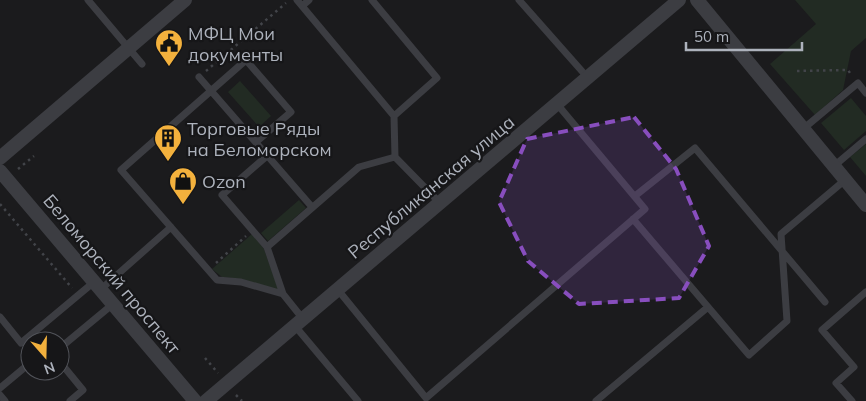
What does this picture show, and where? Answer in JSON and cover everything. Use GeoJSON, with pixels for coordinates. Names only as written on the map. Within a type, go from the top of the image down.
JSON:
{"type":"FeatureCollection","features":[{"type":"Feature","properties":{"kind":"street"},"geometry":{"type":"LineString","coordinates":[[0,158],[185,0]]}},
{"type":"Feature","properties":{"kind":"street","name":"Республиканская улица"},"geometry":{"type":"LineString","coordinates":[[206,401],[679,0]]}},
{"type":"Feature","properties":{"kind":"street"},"geometry":{"type":"LineString","coordinates":[[697,0],[866,205]]}},
{"type":"Feature","properties":{"kind":"street","name":"Беломорский проспект"},"geometry":{"type":"LineString","coordinates":[[0,171],[195,401]]}},
{"type":"Feature","properties":{"kind":"lane"},"geometry":{"type":"LineString","coordinates":[[88,0],[142,64]]}},
{"type":"Feature","properties":{"kind":"lane"},"geometry":{"type":"LineString","coordinates":[[309,0],[299,3],[394,116],[395,157],[440,203]]}},
{"type":"Feature","properties":{"kind":"lane"},"geometry":{"type":"LineString","coordinates":[[372,0],[437,78],[394,116]]}},
{"type":"Feature","properties":{"kind":"lane"},"geometry":{"type":"LineString","coordinates":[[519,0],[588,78]]}},
{"type":"Feature","properties":{"kind":"lane"},"geometry":{"type":"LineString","coordinates":[[256,142],[291,112],[246,60],[121,170],[217,280],[241,282],[282,294]]}},
{"type":"Feature","properties":{"kind":"lane"},"geometry":{"type":"LineString","coordinates":[[199,77],[312,207]]}},
{"type":"Feature","properties":{"kind":"lane"},"geometry":{"type":"LineString","coordinates":[[803,129],[858,83],[866,92]]}},
{"type":"Feature","properties":{"kind":"lane"},"geometry":{"type":"LineString","coordinates":[[338,290],[426,398],[645,209],[557,104]]}},
{"type":"Feature","properties":{"kind":"lane"},"geometry":{"type":"LineString","coordinates":[[834,166],[866,139]]}},
{"type":"Feature","properties":{"kind":"lane"},"geometry":{"type":"LineString","coordinates":[[635,196],[695,148],[825,302]]}},
{"type":"Feature","properties":{"kind":"lane"},"geometry":{"type":"LineString","coordinates":[[268,155],[222,195],[267,247],[282,294],[299,323],[358,401]]}},
{"type":"Feature","properties":{"kind":"lane"},"geometry":{"type":"LineString","coordinates":[[267,247],[359,167],[395,157]]}},
{"type":"Feature","properties":{"kind":"lane"},"geometry":{"type":"LineString","coordinates":[[771,238],[781,234],[845,180]]}},
{"type":"Feature","properties":{"kind":"lane"},"geometry":{"type":"LineString","coordinates":[[633,219],[749,355],[787,321],[781,234]]}},
{"type":"Feature","properties":{"kind":"lane"},"geometry":{"type":"LineString","coordinates":[[0,317],[21,343],[78,296],[97,286],[171,227]]}},
{"type":"Feature","properties":{"kind":"lane"},"geometry":{"type":"LineString","coordinates":[[852,401],[836,383],[854,368],[822,330],[866,292]]}},
{"type":"Feature","properties":{"kind":"lane"},"geometry":{"type":"LineString","coordinates":[[70,340],[113,304]]}},
{"type":"Feature","properties":{"kind":"lane"},"geometry":{"type":"LineString","coordinates":[[596,401],[708,307]]}},
{"type":"Feature","properties":{"kind":"lane"},"geometry":{"type":"LineString","coordinates":[[0,388],[20,371]]}},
{"type":"Feature","properties":{"kind":"lane"},"geometry":{"type":"LineString","coordinates":[[70,374],[84,390],[70,401]]}},
{"type":"Feature","properties":{"kind":"lane"},"geometry":{"type":"LineString","coordinates":[[0,394],[5,401]]}},
{"type":"Feature","properties":{"kind":"path"},"geometry":{"type":"LineString","coordinates":[[199,77],[290,0]]}},
{"type":"Feature","properties":{"kind":"path"},"geometry":{"type":"LineString","coordinates":[[797,71],[848,70],[858,83]]}},
{"type":"Feature","properties":{"kind":"path"},"geometry":{"type":"LineString","coordinates":[[19,168],[34,156]]}},
{"type":"Feature","properties":{"kind":"path"},"geometry":{"type":"LineString","coordinates":[[0,204],[78,296]]}},
{"type":"Feature","properties":{"kind":"path"},"geometry":{"type":"LineString","coordinates":[[208,269],[252,230]]}},
{"type":"Feature","properties":{"kind":"highlighted area"},"geometry":{"type":"Polygon","coordinates":[[[634,117],[676,169],[709,246],[679,298],[579,304],[528,261],[499,202],[527,139],[634,117]]]}},
{"type":"Feature","properties":{"kind":"shaded area"},"geometry":{"type":"Polygon","coordinates":[[[795,0],[866,0],[866,38],[851,51],[843,90],[815,115],[770,64],[816,24],[795,0]]]}},
{"type":"Feature","properties":{"kind":"shaded area"},"geometry":{"type":"Polygon","coordinates":[[[240,81],[271,116],[259,127],[228,92],[240,81]]]}},
{"type":"Feature","properties":{"kind":"shaded area"},"geometry":{"type":"Polygon","coordinates":[[[851,98],[866,116],[866,131],[844,150],[821,123],[851,98]]]}},
{"type":"Feature","properties":{"kind":"shaded area"},"geometry":{"type":"Polygon","coordinates":[[[866,144],[866,176],[850,157],[866,144]]]}},
{"type":"Feature","properties":{"kind":"shaded area"},"geometry":{"type":"Polygon","coordinates":[[[299,200],[306,208],[268,241],[261,233],[299,200]]]}},
{"type":"Feature","properties":{"kind":"shaded area"},"geometry":{"type":"Polygon","coordinates":[[[252,234],[264,249],[279,291],[241,279],[222,277],[212,269],[252,234]]]}},
{"type":"Feature","properties":{"kind":"place","name":"МФЦ Мои документы"},"geometry":{"type":"Point","coordinates":[169,67]}},
{"type":"Feature","properties":{"kind":"place","name":"Торговые Ряды на Беломорском"},"geometry":{"type":"Point","coordinates":[168,162]}},
{"type":"Feature","properties":{"kind":"place","name":"Ozon"},"geometry":{"type":"Point","coordinates":[183,205]}}]}
